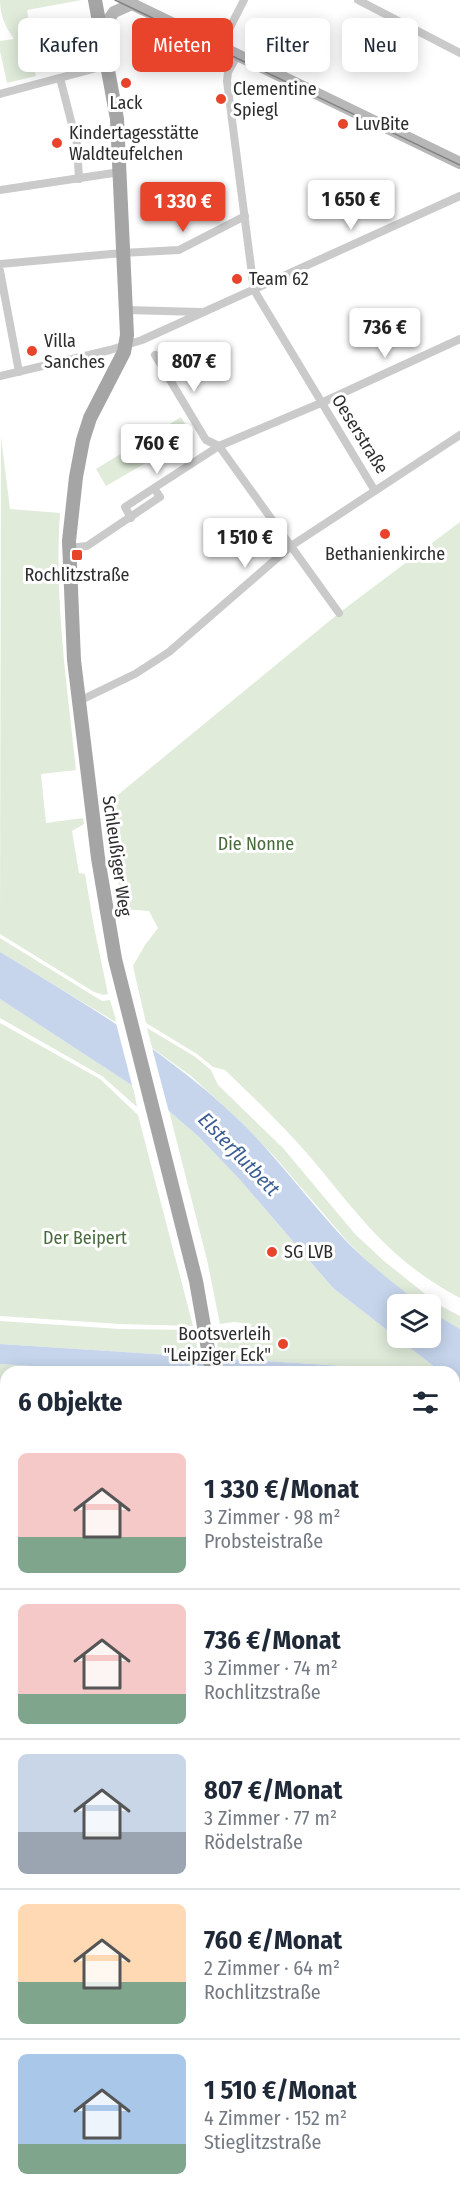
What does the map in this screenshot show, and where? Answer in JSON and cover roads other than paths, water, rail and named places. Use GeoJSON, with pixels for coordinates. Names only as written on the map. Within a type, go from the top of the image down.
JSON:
{"type":"FeatureCollection","features":[{"type":"Feature","properties":{"kind":"main road"},"geometry":{"type":"LineString","coordinates":[[99,2],[101,18]]}},
{"type":"Feature","properties":{"kind":"main road"},"geometry":{"type":"LineString","coordinates":[[110,18],[128,2],[161,18]]}},
{"type":"Feature","properties":{"kind":"main road"},"geometry":{"type":"LineString","coordinates":[[233,54],[460,164]]}},
{"type":"Feature","properties":{"kind":"main road"},"geometry":{"type":"LineString","coordinates":[[109,72],[117,119],[122,253],[128,325],[126,345]]}},
{"type":"Feature","properties":{"kind":"main road","name":"Schleußiger Weg"},"geometry":{"type":"LineString","coordinates":[[126,345],[121,360],[102,393],[83,440],[76,477],[69,548],[74,660],[108,923],[129,1019],[196,1281],[211,1366]]}},
{"type":"Feature","properties":{"kind":"street"},"geometry":{"type":"LineString","coordinates":[[233,22],[244,0]]}},
{"type":"Feature","properties":{"kind":"street"},"geometry":{"type":"LineString","coordinates":[[358,0],[460,53]]}},
{"type":"Feature","properties":{"kind":"street","name":"Oeserstraße"},"geometry":{"type":"LineString","coordinates":[[237,56],[228,72],[227,81],[254,290],[375,491]]}},
{"type":"Feature","properties":{"kind":"street"},"geometry":{"type":"LineString","coordinates":[[0,94],[82,72]]}},
{"type":"Feature","properties":{"kind":"street"},"geometry":{"type":"LineString","coordinates":[[60,78],[77,144],[79,179]]}},
{"type":"Feature","properties":{"kind":"street"},"geometry":{"type":"LineString","coordinates":[[0,190],[120,172]]}},
{"type":"Feature","properties":{"kind":"street"},"geometry":{"type":"LineString","coordinates":[[0,376],[126,345],[254,290],[460,196]]}},
{"type":"Feature","properties":{"kind":"street"},"geometry":{"type":"LineString","coordinates":[[0,264],[179,250],[245,216]]}},
{"type":"Feature","properties":{"kind":"street"},"geometry":{"type":"LineString","coordinates":[[0,270],[19,372]]}},
{"type":"Feature","properties":{"kind":"street"},"geometry":{"type":"LineString","coordinates":[[126,310],[202,312]]}},
{"type":"Feature","properties":{"kind":"street"},"geometry":{"type":"LineString","coordinates":[[69,548],[87,546],[131,518],[160,497],[154,488],[219,446],[321,403],[460,339]]}},
{"type":"Feature","properties":{"kind":"street"},"geometry":{"type":"LineString","coordinates":[[155,355],[206,440],[219,446],[339,613]]}},
{"type":"Feature","properties":{"kind":"street"},"geometry":{"type":"LineString","coordinates":[[79,701],[135,675],[169,652],[291,546],[460,435]]}},
{"type":"Feature","properties":{"kind":"water","name":"Elsterflutbett"},"geometry":{"type":"Polygon","coordinates":[[[0,952],[154,1050],[212,1095],[239,1120],[348,1243],[408,1294],[387,1294],[387,1330],[333,1288],[241,1181],[199,1137],[169,1111],[0,999],[0,952]]]}},
{"type":"Feature","properties":{"kind":"water"},"geometry":{"type":"Polygon","coordinates":[[[441,1318],[460,1329],[460,1366],[433,1366],[410,1348],[441,1348],[441,1318]]]}},
{"type":"Feature","properties":{"kind":"water"},"geometry":{"type":"Polygon","coordinates":[[[0,1344],[343,1366],[30,1366],[0,1364],[0,1344]]]}},
{"type":"Feature","properties":{"kind":"tram line"},"geometry":{"type":"LineString","coordinates":[[115,0],[460,165]]}},
{"type":"Feature","properties":{"kind":"place","name":"Lack"},"geometry":{"type":"Point","coordinates":[126,83]}},
{"type":"Feature","properties":{"kind":"place","name":"Clementine Spiegl"},"geometry":{"type":"Point","coordinates":[221,99]}},
{"type":"Feature","properties":{"kind":"place","name":"LuvBite"},"geometry":{"type":"Point","coordinates":[343,124]}},
{"type":"Feature","properties":{"kind":"place","name":"Kindertagesstätte Waldteufelchen"},"geometry":{"type":"Point","coordinates":[57,143]}},
{"type":"Feature","properties":{"kind":"place","name":"Team 62"},"geometry":{"type":"Point","coordinates":[237,279]}},
{"type":"Feature","properties":{"kind":"place","name":"Villa Sanches"},"geometry":{"type":"Point","coordinates":[32,351]}},
{"type":"Feature","properties":{"kind":"place","name":"Bethanienkirche"},"geometry":{"type":"Point","coordinates":[385,534]}},
{"type":"Feature","properties":{"kind":"place","name":"Rochlitzstraße"},"geometry":{"type":"Point","coordinates":[77,555]}},
{"type":"Feature","properties":{"kind":"place","name":"SG LVB"},"geometry":{"type":"Point","coordinates":[272,1252]}},
{"type":"Feature","properties":{"kind":"place","name":"Bootsverleih \"Leipziger Eck\""},"geometry":{"type":"Point","coordinates":[283,1344]}},
{"type":"Feature","properties":{"kind":"park label","name":"Die Nonne"},"geometry":{"type":"Point","coordinates":[256,844]}},
{"type":"Feature","properties":{"kind":"park label","name":"Der Beipert"},"geometry":{"type":"Point","coordinates":[85,1238]}}]}
